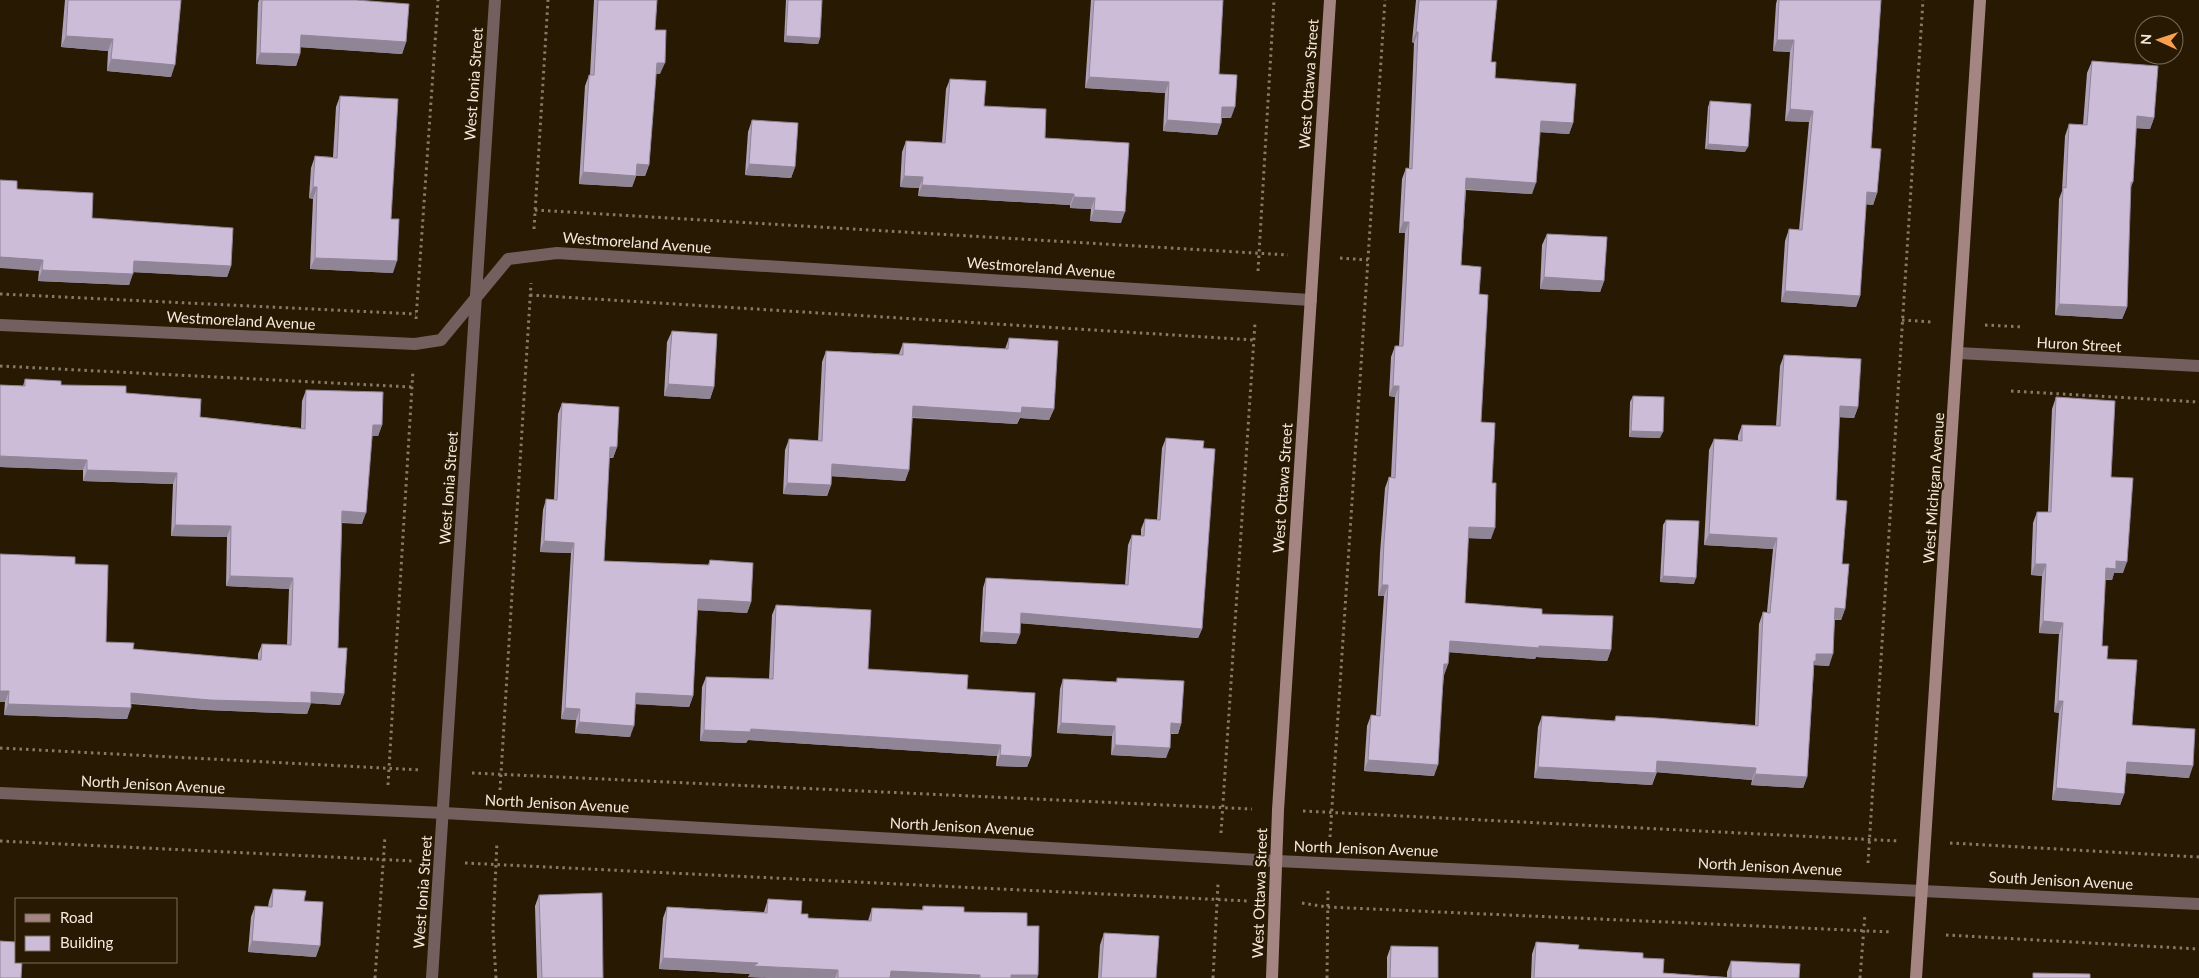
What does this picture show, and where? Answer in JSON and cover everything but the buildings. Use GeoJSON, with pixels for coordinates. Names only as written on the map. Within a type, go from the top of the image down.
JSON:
{"type":"FeatureCollection","features":[{"type":"Feature","properties":{"kind":"street","name":"West Ionia Street"},"geometry":{"type":"LineString","coordinates":[[432,978],[495,0]]}},
{"type":"Feature","properties":{"kind":"street","name":"West Ottawa Street"},"geometry":{"type":"LineString","coordinates":[[1272,978],[1278,810],[1330,0]]}},
{"type":"Feature","properties":{"kind":"street","name":"West Michigan Avenue"},"geometry":{"type":"LineString","coordinates":[[1916,978],[1980,0]]}},
{"type":"Feature","properties":{"kind":"street","name":"Westmoreland Avenue"},"geometry":{"type":"LineString","coordinates":[[0,325],[415,344],[441,340],[508,259],[533,254],[557,253],[1311,300]]}},
{"type":"Feature","properties":{"kind":"street","name":"Huron Street"},"geometry":{"type":"LineString","coordinates":[[1958,354],[2199,366]]}},
{"type":"Feature","properties":{"kind":"street","name":"North Jenison Avenue"},"geometry":{"type":"LineString","coordinates":[[0,793],[444,812],[1277,861],[1922,889]]}},
{"type":"Feature","properties":{"kind":"street","name":"South Jenison Avenue"},"geometry":{"type":"LineString","coordinates":[[1922,889],[2199,904]]}},
{"type":"Feature","properties":{"kind":"path"},"geometry":{"type":"LineString","coordinates":[[375,978],[416,314],[438,0]]}},
{"type":"Feature","properties":{"kind":"path"},"geometry":{"type":"LineString","coordinates":[[496,978],[492,929],[498,816],[548,0]]}},
{"type":"Feature","properties":{"kind":"path"},"geometry":{"type":"LineString","coordinates":[[1213,978],[1257,297],[1274,0]]}},
{"type":"Feature","properties":{"kind":"path"},"geometry":{"type":"LineString","coordinates":[[1327,978],[1327,907],[1332,812],[1385,0]]}},
{"type":"Feature","properties":{"kind":"path"},"geometry":{"type":"LineString","coordinates":[[1860,978],[1923,0]]}},
{"type":"Feature","properties":{"kind":"path"},"geometry":{"type":"LineString","coordinates":[[535,210],[1368,260]]}},
{"type":"Feature","properties":{"kind":"path"},"geometry":{"type":"LineString","coordinates":[[0,294],[416,314]]}},
{"type":"Feature","properties":{"kind":"path"},"geometry":{"type":"LineString","coordinates":[[530,295],[1254,340]]}},
{"type":"Feature","properties":{"kind":"path"},"geometry":{"type":"LineString","coordinates":[[0,366],[412,387]]}},
{"type":"Feature","properties":{"kind":"path"},"geometry":{"type":"LineString","coordinates":[[2011,391],[2199,402]]}},
{"type":"Feature","properties":{"kind":"path"},"geometry":{"type":"LineString","coordinates":[[0,748],[501,775],[1332,812],[2199,857]]}},
{"type":"Feature","properties":{"kind":"path"},"geometry":{"type":"LineString","coordinates":[[0,841],[1218,899],[1327,907],[1863,931],[2199,949]]}}]}
